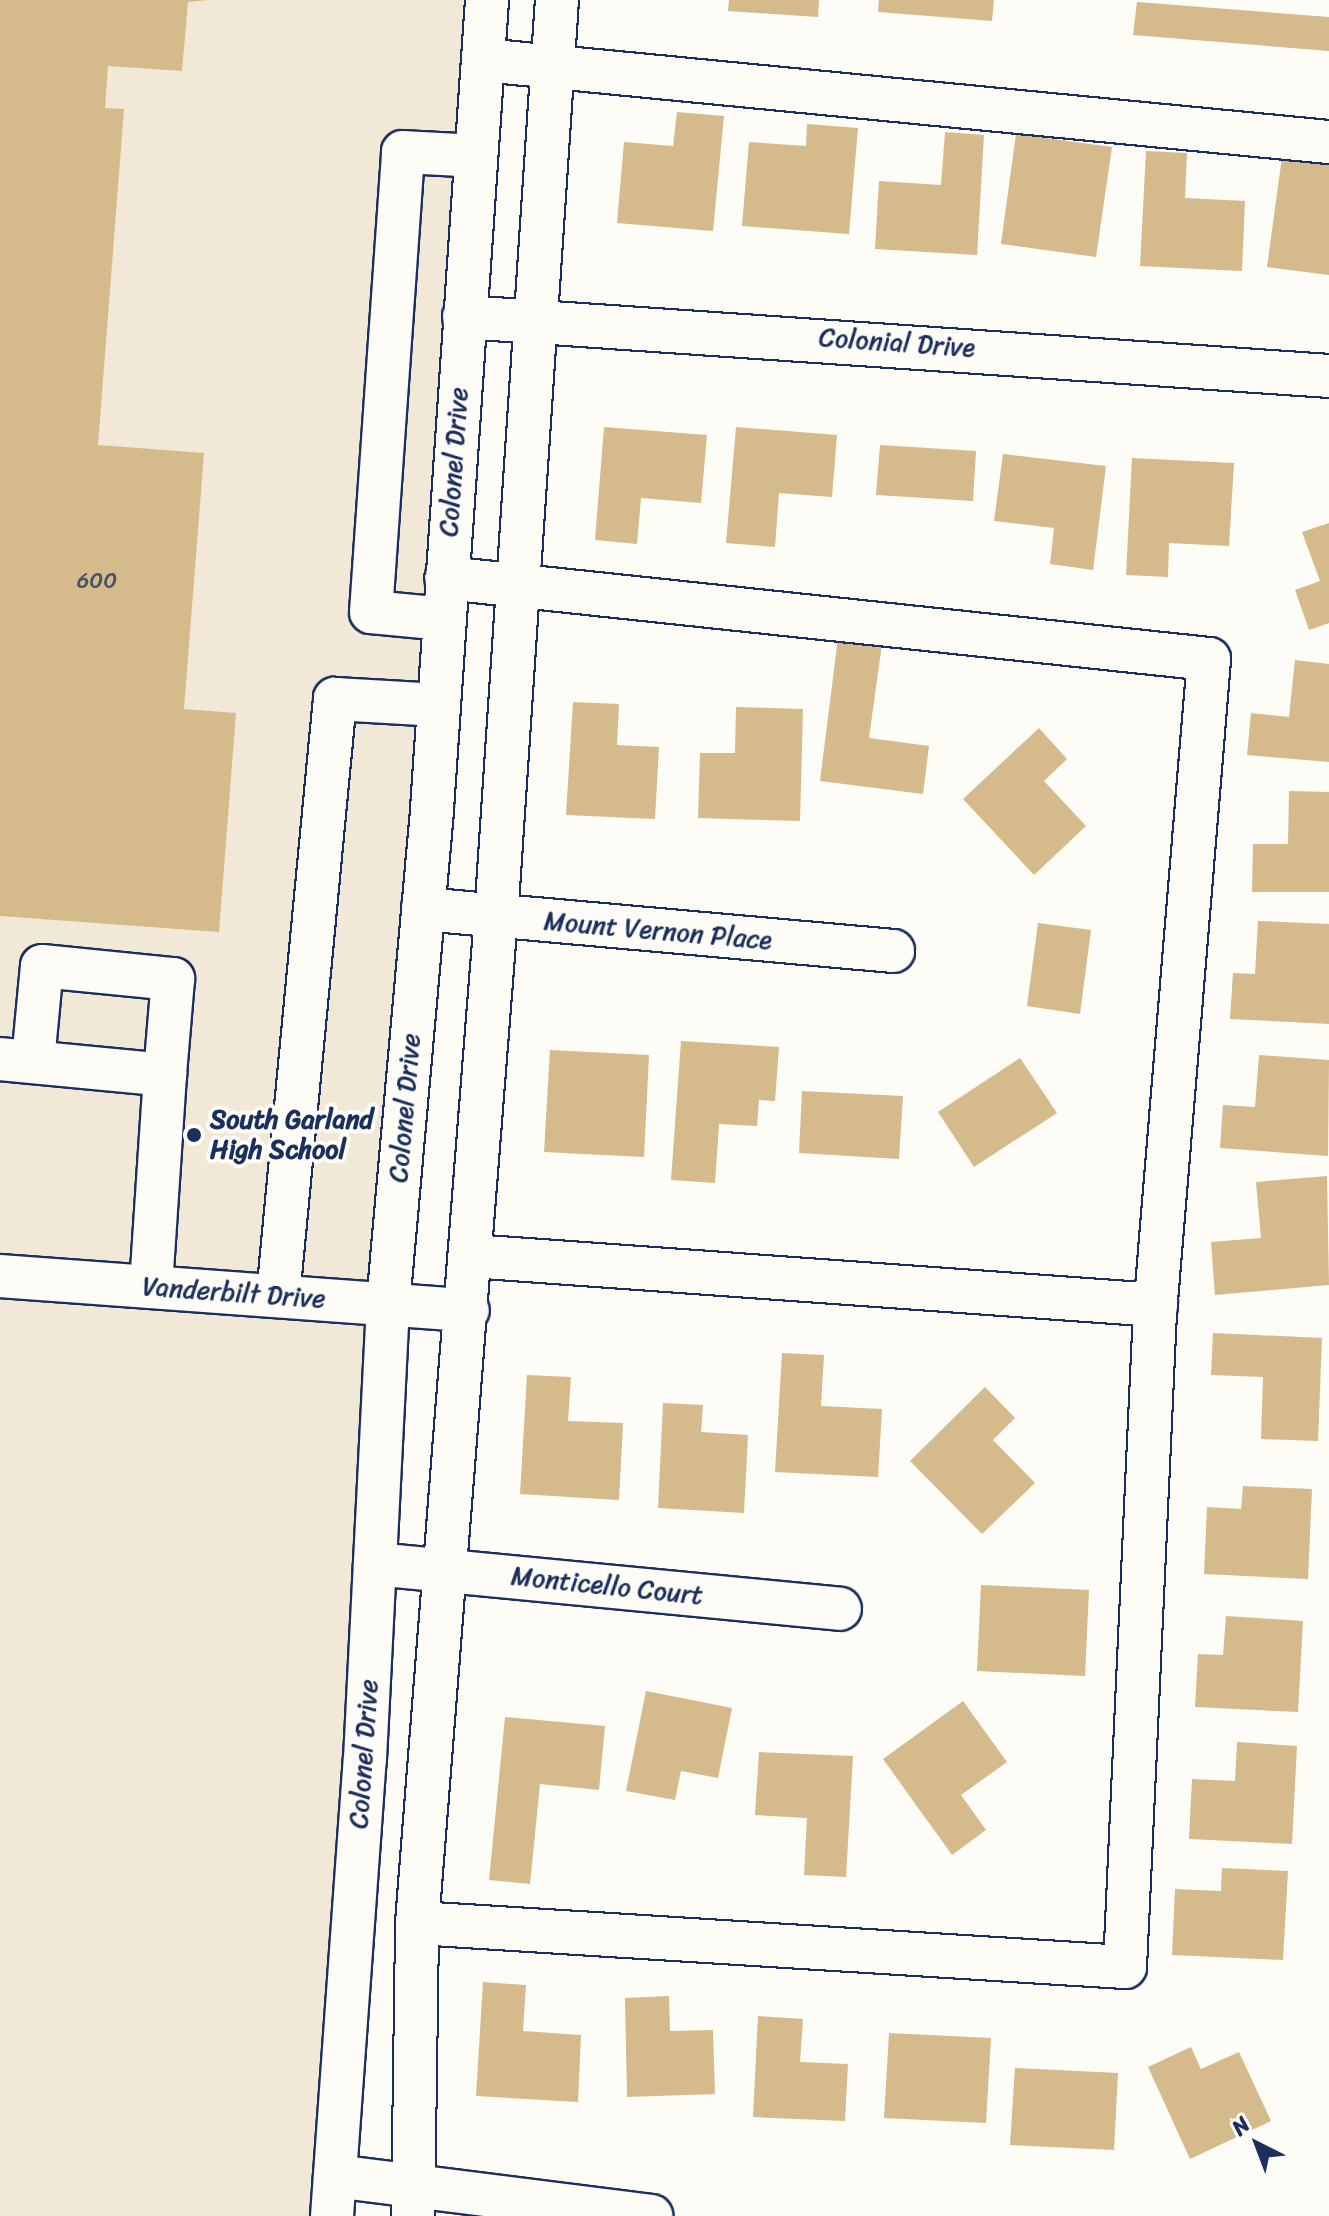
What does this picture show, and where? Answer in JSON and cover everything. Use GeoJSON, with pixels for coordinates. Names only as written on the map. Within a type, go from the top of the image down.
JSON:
{"type":"FeatureCollection","features":[{"type":"Feature","properties":{"kind":"street","name":"Colonel Drive"},"geometry":{"type":"LineString","coordinates":[[333,2196],[375,1564],[388,1304],[439,705],[487,0]]}},
{"type":"Feature","properties":{"kind":"street"},"geometry":{"type":"LineString","coordinates":[[414,2200],[417,1923],[444,1569],[468,1310],[557,0]]}},
{"type":"Feature","properties":{"kind":"street"},"geometry":{"type":"LineString","coordinates":[[483,60],[1329,142]]}},
{"type":"Feature","properties":{"kind":"street"},"geometry":{"type":"LineString","coordinates":[[417,1923],[1125,1967],[1156,1305],[1209,659],[516,582],[371,612],[403,152],[476,156]]}},
{"type":"Feature","properties":{"kind":"street","name":"Colonial Drive"},"geometry":{"type":"LineString","coordinates":[[464,317],[1329,376]]}},
{"type":"Feature","properties":{"kind":"street"},"geometry":{"type":"LineString","coordinates":[[278,1296],[335,699],[439,705]]}},
{"type":"Feature","properties":{"kind":"street","name":"Mount Vernon Place"},"geometry":{"type":"LineString","coordinates":[[423,909],[496,918],[893,951]]}},
{"type":"Feature","properties":{"kind":"street"},"geometry":{"type":"LineString","coordinates":[[151,1287],[173,979],[42,966],[17,1060],[165,1075]]}},
{"type":"Feature","properties":{"kind":"street"},"geometry":{"type":"LineString","coordinates":[[471,1256],[1156,1305]]}},
{"type":"Feature","properties":{"kind":"street","name":"Vanderbilt Drive"},"geometry":{"type":"LineString","coordinates":[[0,1276],[468,1310]]}},
{"type":"Feature","properties":{"kind":"street","name":"Monticello Court"},"geometry":{"type":"LineString","coordinates":[[375,1564],[840,1609]]}},
{"type":"Feature","properties":{"kind":"street"},"geometry":{"type":"LineString","coordinates":[[333,2196],[651,2216]]}},
{"type":"Feature","properties":{"kind":"shaded area","name":"South Garland High School"},"geometry":{"type":"Polygon","coordinates":[[[0,0],[468,0],[313,2216],[0,2216],[0,0]]]}},
{"type":"Feature","properties":{"kind":"building"},"geometry":{"type":"Polygon","coordinates":[[[0,0],[208,0],[188,2],[182,71],[108,66],[105,108],[124,109],[98,445],[204,453],[184,709],[236,713],[219,932],[0,916],[0,0]]]}},
{"type":"Feature","properties":{"kind":"building"},"geometry":{"type":"Polygon","coordinates":[[[729,0],[819,0],[818,17],[728,11],[729,0]]]}},
{"type":"Feature","properties":{"kind":"building"},"geometry":{"type":"Polygon","coordinates":[[[879,0],[994,0],[992,21],[878,12],[879,0]]]}},
{"type":"Feature","properties":{"kind":"building"},"geometry":{"type":"Polygon","coordinates":[[[1137,2],[1329,17],[1329,51],[1133,35],[1137,2]]]}},
{"type":"Feature","properties":{"kind":"building"},"geometry":{"type":"Polygon","coordinates":[[[677,112],[724,116],[713,231],[617,223],[624,142],[673,146],[677,112]]]}},
{"type":"Feature","properties":{"kind":"building"},"geometry":{"type":"Polygon","coordinates":[[[807,124],[858,128],[849,234],[742,226],[749,142],[806,146],[807,124]]]}},
{"type":"Feature","properties":{"kind":"building"},"geometry":{"type":"Polygon","coordinates":[[[945,132],[984,135],[977,255],[875,249],[879,181],[941,185],[945,132]]]}},
{"type":"Feature","properties":{"kind":"building"},"geometry":{"type":"Polygon","coordinates":[[[1016,134],[1112,147],[1096,257],[1001,244],[1016,134]]]}},
{"type":"Feature","properties":{"kind":"building"},"geometry":{"type":"Polygon","coordinates":[[[1146,151],[1187,153],[1185,198],[1245,201],[1242,271],[1140,266],[1146,151]]]}},
{"type":"Feature","properties":{"kind":"building"},"geometry":{"type":"Polygon","coordinates":[[[1282,157],[1329,163],[1329,275],[1267,267],[1282,157]]]}},
{"type":"Feature","properties":{"kind":"building"},"geometry":{"type":"Polygon","coordinates":[[[604,427],[707,435],[701,503],[641,498],[637,544],[595,540],[604,427]]]}},
{"type":"Feature","properties":{"kind":"building"},"geometry":{"type":"Polygon","coordinates":[[[736,427],[837,435],[832,497],[779,493],[775,547],[726,543],[736,427]]]}},
{"type":"Feature","properties":{"kind":"building"},"geometry":{"type":"Polygon","coordinates":[[[880,445],[976,451],[973,501],[876,495],[880,445]]]}},
{"type":"Feature","properties":{"kind":"building"},"geometry":{"type":"Polygon","coordinates":[[[1003,454],[1106,466],[1093,570],[1050,564],[1054,528],[994,521],[1003,454]]]}},
{"type":"Feature","properties":{"kind":"building"},"geometry":{"type":"Polygon","coordinates":[[[1132,458],[1234,463],[1229,546],[1169,543],[1168,577],[1126,575],[1132,458]]]}},
{"type":"Feature","properties":{"kind":"building"},"geometry":{"type":"Polygon","coordinates":[[[1329,523],[1329,623],[1309,630],[1295,590],[1320,581],[1302,532],[1329,523]]]}},
{"type":"Feature","properties":{"kind":"building"},"geometry":{"type":"Polygon","coordinates":[[[838,638],[882,644],[869,738],[929,746],[923,794],[820,781],[838,638]]]}},
{"type":"Feature","properties":{"kind":"building"},"geometry":{"type":"Polygon","coordinates":[[[1295,660],[1329,664],[1329,762],[1247,755],[1251,713],[1289,717],[1295,660]]]}},
{"type":"Feature","properties":{"kind":"building"},"geometry":{"type":"Polygon","coordinates":[[[573,702],[619,704],[617,745],[659,747],[655,819],[566,815],[573,702]]]}},
{"type":"Feature","properties":{"kind":"building"},"geometry":{"type":"Polygon","coordinates":[[[736,707],[803,709],[800,821],[698,818],[700,753],[735,753],[736,707]]]}},
{"type":"Feature","properties":{"kind":"building"},"geometry":{"type":"Polygon","coordinates":[[[1039,728],[1067,759],[1044,781],[1086,826],[1034,875],[963,799],[1039,728]]]}},
{"type":"Feature","properties":{"kind":"building"},"geometry":{"type":"Polygon","coordinates":[[[1289,791],[1329,792],[1329,892],[1252,892],[1253,844],[1288,844],[1289,791]]]}},
{"type":"Feature","properties":{"kind":"building"},"geometry":{"type":"Polygon","coordinates":[[[1258,921],[1329,924],[1329,1024],[1230,1019],[1233,973],[1255,974],[1258,921]]]}},
{"type":"Feature","properties":{"kind":"building"},"geometry":{"type":"Polygon","coordinates":[[[1038,923],[1091,930],[1080,1014],[1027,1006],[1038,923]]]}},
{"type":"Feature","properties":{"kind":"building"},"geometry":{"type":"Polygon","coordinates":[[[681,1041],[779,1047],[775,1101],[759,1100],[757,1126],[719,1124],[715,1183],[671,1180],[681,1041]]]}},
{"type":"Feature","properties":{"kind":"building"},"geometry":{"type":"Polygon","coordinates":[[[550,1050],[649,1055],[644,1157],[544,1152],[550,1050]]]}},
{"type":"Feature","properties":{"kind":"building"},"geometry":{"type":"Polygon","coordinates":[[[1259,1055],[1329,1060],[1328,1156],[1220,1148],[1223,1105],[1255,1107],[1259,1055]]]}},
{"type":"Feature","properties":{"kind":"building"},"geometry":{"type":"Polygon","coordinates":[[[1020,1058],[1057,1113],[974,1167],[938,1112],[1020,1058]]]}},
{"type":"Feature","properties":{"kind":"building"},"geometry":{"type":"Polygon","coordinates":[[[802,1091],[903,1096],[899,1159],[799,1153],[802,1091]]]}},
{"type":"Feature","properties":{"kind":"building"},"geometry":{"type":"Polygon","coordinates":[[[1327,1176],[1329,1285],[1215,1295],[1211,1242],[1261,1238],[1256,1182],[1327,1176]]]}},
{"type":"Feature","properties":{"kind":"building"},"geometry":{"type":"Polygon","coordinates":[[[1213,1333],[1322,1338],[1318,1441],[1261,1439],[1263,1377],[1211,1375],[1213,1333]]]}},
{"type":"Feature","properties":{"kind":"building"},"geometry":{"type":"Polygon","coordinates":[[[782,1353],[824,1355],[821,1406],[882,1409],[878,1477],[775,1472],[782,1353]]]}},
{"type":"Feature","properties":{"kind":"building"},"geometry":{"type":"Polygon","coordinates":[[[527,1375],[571,1377],[568,1421],[623,1423],[619,1500],[520,1494],[527,1375]]]}},
{"type":"Feature","properties":{"kind":"building"},"geometry":{"type":"Polygon","coordinates":[[[985,1387],[1015,1418],[993,1440],[1035,1483],[982,1534],[910,1461],[985,1387]]]}},
{"type":"Feature","properties":{"kind":"building"},"geometry":{"type":"Polygon","coordinates":[[[663,1403],[703,1405],[701,1432],[748,1435],[744,1513],[658,1508],[663,1403]]]}},
{"type":"Feature","properties":{"kind":"building"},"geometry":{"type":"Polygon","coordinates":[[[1243,1486],[1312,1489],[1308,1579],[1204,1574],[1207,1507],[1241,1509],[1243,1486]]]}},
{"type":"Feature","properties":{"kind":"building"},"geometry":{"type":"Polygon","coordinates":[[[981,1585],[1089,1590],[1085,1676],[977,1671],[981,1585]]]}},
{"type":"Feature","properties":{"kind":"building"},"geometry":{"type":"Polygon","coordinates":[[[1226,1616],[1303,1621],[1298,1712],[1195,1707],[1198,1654],[1223,1655],[1226,1616]]]}},
{"type":"Feature","properties":{"kind":"building"},"geometry":{"type":"Polygon","coordinates":[[[646,1691],[732,1708],[718,1778],[681,1771],[675,1800],[626,1791],[646,1691]]]}},
{"type":"Feature","properties":{"kind":"building"},"geometry":{"type":"Polygon","coordinates":[[[963,1701],[1007,1762],[961,1795],[986,1830],[952,1855],[883,1759],[963,1701]]]}},
{"type":"Feature","properties":{"kind":"building"},"geometry":{"type":"Polygon","coordinates":[[[505,1717],[605,1726],[599,1790],[540,1784],[530,1884],[489,1880],[505,1717]]]}},
{"type":"Feature","properties":{"kind":"building"},"geometry":{"type":"Polygon","coordinates":[[[1237,1742],[1297,1746],[1292,1844],[1189,1839],[1192,1779],[1235,1781],[1237,1742]]]}},
{"type":"Feature","properties":{"kind":"building"},"geometry":{"type":"Polygon","coordinates":[[[759,1752],[853,1756],[846,1877],[804,1875],[807,1818],[755,1815],[759,1752]]]}},
{"type":"Feature","properties":{"kind":"building"},"geometry":{"type":"Polygon","coordinates":[[[1222,1868],[1288,1871],[1283,1960],[1172,1955],[1175,1889],[1221,1891],[1222,1868]]]}},
{"type":"Feature","properties":{"kind":"building"},"geometry":{"type":"Polygon","coordinates":[[[483,1982],[526,1985],[523,2031],[581,2035],[578,2102],[476,2096],[483,1982]]]}},
{"type":"Feature","properties":{"kind":"building"},"geometry":{"type":"Polygon","coordinates":[[[669,1996],[670,2031],[713,2030],[715,2094],[627,2097],[625,1998],[669,1996]]]}},
{"type":"Feature","properties":{"kind":"building"},"geometry":{"type":"Polygon","coordinates":[[[758,2016],[803,2019],[800,2062],[848,2064],[845,2121],[753,2117],[758,2016]]]}},
{"type":"Feature","properties":{"kind":"building"},"geometry":{"type":"Polygon","coordinates":[[[889,2033],[991,2038],[986,2123],[884,2118],[889,2033]]]}},
{"type":"Feature","properties":{"kind":"building"},"geometry":{"type":"Polygon","coordinates":[[[1191,2047],[1201,2069],[1239,2052],[1271,2121],[1190,2159],[1148,2067],[1191,2047]]]}},
{"type":"Feature","properties":{"kind":"building"},"geometry":{"type":"Polygon","coordinates":[[[1015,2068],[1118,2073],[1114,2150],[1010,2145],[1015,2068]]]}},
{"type":"Feature","properties":{"kind":"place","name":"South Garland High School"},"geometry":{"type":"Point","coordinates":[194,1135]}}]}
